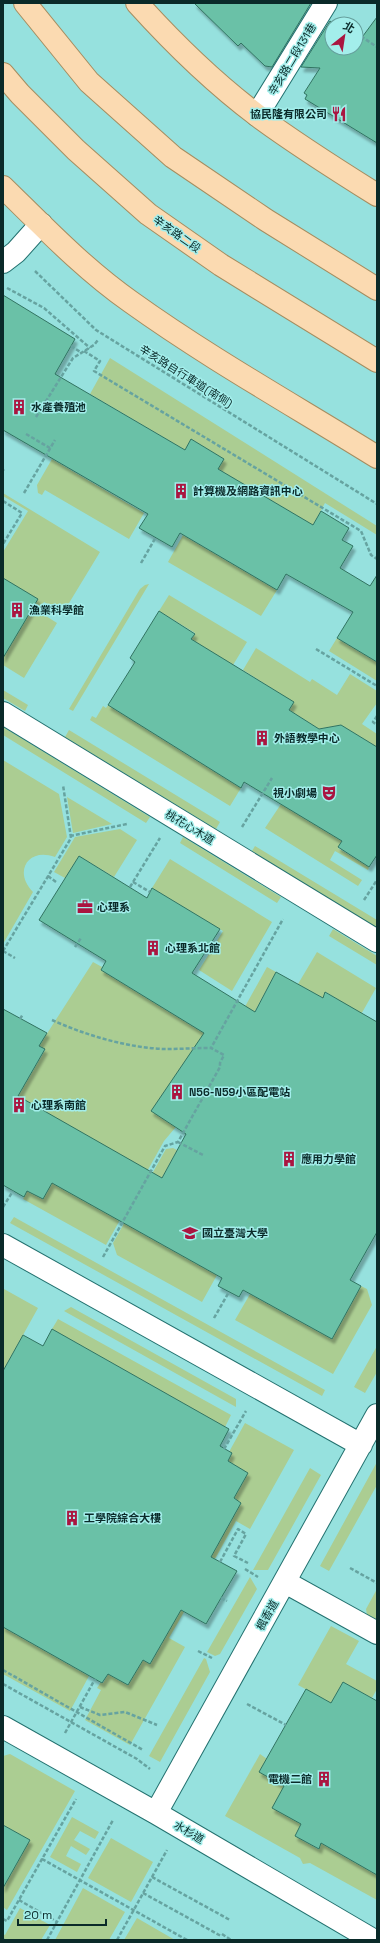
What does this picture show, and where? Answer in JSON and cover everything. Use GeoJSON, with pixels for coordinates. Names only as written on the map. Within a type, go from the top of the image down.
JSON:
{"type":"FeatureCollection","features":[{"type":"Feature","properties":{"kind":"main road"},"geometry":{"type":"LineString","coordinates":[[25,3],[89,82],[173,157],[266,220],[377,289]]}},
{"type":"Feature","properties":{"kind":"main road"},"geometry":{"type":"LineString","coordinates":[[138,3],[156,23],[210,76],[257,115],[377,195]]}},
{"type":"Feature","properties":{"kind":"main road","name":"辛亥路二段"},"geometry":{"type":"LineString","coordinates":[[3,74],[20,94],[76,150],[148,214],[221,265],[377,361]]}},
{"type":"Feature","properties":{"kind":"main road"},"geometry":{"type":"LineString","coordinates":[[3,187],[76,257],[131,302],[194,344],[377,457]]}},
{"type":"Feature","properties":{"kind":"street","name":"辛亥路二段131巷"},"geometry":{"type":"LineString","coordinates":[[257,115],[326,3]]}},
{"type":"Feature","properties":{"kind":"street"},"geometry":{"type":"LineString","coordinates":[[9,257],[41,224]]}},
{"type":"Feature","properties":{"kind":"street","name":"桃花心木道"},"geometry":{"type":"LineString","coordinates":[[3,713],[377,941]]}},
{"type":"Feature","properties":{"kind":"street"},"geometry":{"type":"LineString","coordinates":[[3,1245],[361,1445]]}},
{"type":"Feature","properties":{"kind":"street","name":"楓香道"},"geometry":{"type":"LineString","coordinates":[[156,1813],[286,1582],[377,1415]]}},
{"type":"Feature","properties":{"kind":"street"},"geometry":{"type":"LineString","coordinates":[[286,1582],[377,1633]]}},
{"type":"Feature","properties":{"kind":"street","name":"水杉道"},"geometry":{"type":"LineString","coordinates":[[3,1728],[156,1813],[373,1940]]}},
{"type":"Feature","properties":{"kind":"path"},"geometry":{"type":"LineString","coordinates":[[364,38],[377,47]]}},
{"type":"Feature","properties":{"kind":"path","name":"辛亥路自行車道(南側)"},"geometry":{"type":"LineString","coordinates":[[9,257],[96,330],[377,504]]}},
{"type":"Feature","properties":{"kind":"path"},"geometry":{"type":"LineString","coordinates":[[3,286],[44,308],[90,348]]}},
{"type":"Feature","properties":{"kind":"path"},"geometry":{"type":"LineString","coordinates":[[36,417],[73,358],[90,348],[98,340]]}},
{"type":"Feature","properties":{"kind":"path"},"geometry":{"type":"LineString","coordinates":[[71,346],[100,361],[94,371],[361,531],[371,556],[377,559]]}},
{"type":"Feature","properties":{"kind":"path"},"geometry":{"type":"LineString","coordinates":[[26,434],[50,448]]}},
{"type":"Feature","properties":{"kind":"path"},"geometry":{"type":"LineString","coordinates":[[24,493],[55,440]]}},
{"type":"Feature","properties":{"kind":"path"},"geometry":{"type":"LineString","coordinates":[[3,501],[22,513],[3,544]]}},
{"type":"Feature","properties":{"kind":"path"},"geometry":{"type":"LineString","coordinates":[[141,563],[156,537]]}},
{"type":"Feature","properties":{"kind":"path"},"geometry":{"type":"LineString","coordinates":[[316,649],[376,684]]}},
{"type":"Feature","properties":{"kind":"path"},"geometry":{"type":"LineString","coordinates":[[377,716],[373,722],[377,725]]}},
{"type":"Feature","properties":{"kind":"path"},"geometry":{"type":"LineString","coordinates":[[228,849],[272,778]]}},
{"type":"Feature","properties":{"kind":"path"},"geometry":{"type":"LineString","coordinates":[[14,958],[3,951],[71,838],[63,785]]}},
{"type":"Feature","properties":{"kind":"path"},"geometry":{"type":"LineString","coordinates":[[130,887],[174,816]]}},
{"type":"Feature","properties":{"kind":"path"},"geometry":{"type":"LineString","coordinates":[[70,836],[127,824]]}},
{"type":"Feature","properties":{"kind":"path"},"geometry":{"type":"LineString","coordinates":[[48,876],[56,882]]}},
{"type":"Feature","properties":{"kind":"path"},"geometry":{"type":"LineString","coordinates":[[364,900],[377,880]]}},
{"type":"Feature","properties":{"kind":"path"},"geometry":{"type":"LineString","coordinates":[[133,882],[150,892]]}},
{"type":"Feature","properties":{"kind":"path"},"geometry":{"type":"LineString","coordinates":[[211,1048],[283,920]]}},
{"type":"Feature","properties":{"kind":"path"},"geometry":{"type":"LineString","coordinates":[[75,947],[80,938]]}},
{"type":"Feature","properties":{"kind":"path"},"geometry":{"type":"LineString","coordinates":[[20,1018],[23,1014]]}},
{"type":"Feature","properties":{"kind":"path"},"geometry":{"type":"LineString","coordinates":[[52,1020],[74,1030],[113,1041],[163,1049],[211,1048],[224,1055],[220,1063],[220,1067],[178,1142],[165,1146],[103,1257]]}},
{"type":"Feature","properties":{"kind":"path"},"geometry":{"type":"LineString","coordinates":[[178,1142],[203,1155]]}},
{"type":"Feature","properties":{"kind":"path"},"geometry":{"type":"LineString","coordinates":[[3,1207],[13,1190]]}},
{"type":"Feature","properties":{"kind":"path"},"geometry":{"type":"LineString","coordinates":[[214,1318],[229,1292]]}},
{"type":"Feature","properties":{"kind":"path"},"geometry":{"type":"LineString","coordinates":[[224,1449],[259,1388]]}},
{"type":"Feature","properties":{"kind":"path"},"geometry":{"type":"LineString","coordinates":[[220,1562],[238,1529],[246,1534],[234,1556],[248,1563]]}},
{"type":"Feature","properties":{"kind":"path"},"geometry":{"type":"LineString","coordinates":[[350,1568],[377,1583]]}},
{"type":"Feature","properties":{"kind":"path"},"geometry":{"type":"LineString","coordinates":[[221,1598],[227,1601]]}},
{"type":"Feature","properties":{"kind":"path"},"geometry":{"type":"LineString","coordinates":[[3,1670],[143,1750]]}},
{"type":"Feature","properties":{"kind":"path"},"geometry":{"type":"LineString","coordinates":[[52,1755],[95,1679]]}},
{"type":"Feature","properties":{"kind":"path"},"geometry":{"type":"LineString","coordinates":[[3,1684],[137,1759],[171,1785]]}},
{"type":"Feature","properties":{"kind":"path"},"geometry":{"type":"LineString","coordinates":[[224,1691],[286,1725]]}},
{"type":"Feature","properties":{"kind":"path"},"geometry":{"type":"LineString","coordinates":[[80,1707],[100,1715],[125,1712],[156,1725]]}},
{"type":"Feature","properties":{"kind":"path"},"geometry":{"type":"LineString","coordinates":[[3,1919],[7,1922],[89,1776]]}},
{"type":"Feature","properties":{"kind":"path"},"geometry":{"type":"LineString","coordinates":[[47,1940],[126,1797]]}},
{"type":"Feature","properties":{"kind":"path"},"geometry":{"type":"LineString","coordinates":[[117,1940],[180,1827]]}},
{"type":"Feature","properties":{"kind":"path"},"geometry":{"type":"LineString","coordinates":[[42,1859],[188,1940]]}},
{"type":"Feature","properties":{"kind":"path"},"geometry":{"type":"LineString","coordinates":[[152,1877],[230,1920]]}},
{"type":"Feature","properties":{"kind":"path"},"geometry":{"type":"LineString","coordinates":[[143,1893],[231,1940]]}},
{"type":"Feature","properties":{"kind":"path"},"geometry":{"type":"LineString","coordinates":[[19,1900],[57,1922]]}},
{"type":"Feature","properties":{"kind":"green space"},"geometry":{"type":"Polygon","coordinates":[[[110,358],[377,526],[377,535],[325,503],[313,525],[218,469],[224,459],[191,439],[185,450],[90,394],[110,358]]]}},
{"type":"Feature","properties":{"kind":"green space"},"geometry":{"type":"Polygon","coordinates":[[[52,459],[144,513],[129,539],[45,490],[42,495],[38,493],[37,485],[52,459]]]}},
{"type":"Feature","properties":{"kind":"green space"},"geometry":{"type":"Polygon","coordinates":[[[3,493],[100,552],[63,613],[44,602],[38,611],[57,623],[24,678],[3,665],[3,552],[28,511],[3,496],[3,493]]]}},
{"type":"Feature","properties":{"kind":"green space"},"geometry":{"type":"Polygon","coordinates":[[[183,535],[277,590],[261,616],[168,562],[183,535]]]}},
{"type":"Feature","properties":{"kind":"green space"},"geometry":{"type":"Polygon","coordinates":[[[149,584],[73,711],[69,709],[140,589],[149,584]]]}},
{"type":"Feature","properties":{"kind":"green space"},"geometry":{"type":"Polygon","coordinates":[[[169,595],[247,642],[233,665],[191,639],[195,633],[159,611],[169,595]]]}},
{"type":"Feature","properties":{"kind":"green space"},"geometry":{"type":"Polygon","coordinates":[[[337,638],[377,662],[377,681],[329,651],[337,638]]]}},
{"type":"Feature","properties":{"kind":"green space"},"geometry":{"type":"Polygon","coordinates":[[[256,648],[310,682],[312,679],[337,695],[350,674],[377,691],[377,703],[362,724],[377,734],[377,747],[341,725],[319,729],[289,710],[293,702],[243,670],[256,648]]]}},
{"type":"Feature","properties":{"kind":"green space"},"geometry":{"type":"Polygon","coordinates":[[[3,690],[28,705],[25,711],[3,698],[3,690]]]}},
{"type":"Feature","properties":{"kind":"green space"},"geometry":{"type":"Polygon","coordinates":[[[108,705],[241,788],[230,806],[90,720],[92,716],[96,718],[103,706],[106,708],[108,705]]]}},
{"type":"Feature","properties":{"kind":"green space"},"geometry":{"type":"Polygon","coordinates":[[[3,727],[150,817],[146,823],[3,735],[3,727]]]}},
{"type":"Feature","properties":{"kind":"green space"},"geometry":{"type":"Polygon","coordinates":[[[69,730],[220,822],[216,829],[65,737],[69,730]]]}},
{"type":"Feature","properties":{"kind":"green space"},"geometry":{"type":"Polygon","coordinates":[[[3,760],[59,794],[67,837],[55,857],[37,855],[26,863],[24,877],[33,892],[3,944],[3,760]]]}},
{"type":"Feature","properties":{"kind":"green space"},"geometry":{"type":"Polygon","coordinates":[[[67,797],[112,824],[73,833],[67,797]]]}},
{"type":"Feature","properties":{"kind":"green space"},"geometry":{"type":"Polygon","coordinates":[[[281,804],[342,841],[338,848],[369,867],[368,870],[335,851],[330,860],[362,880],[358,886],[265,828],[281,804]]]}},
{"type":"Feature","properties":{"kind":"green space"},"geometry":{"type":"Polygon","coordinates":[[[120,829],[137,840],[114,877],[79,856],[65,878],[54,872],[75,837],[120,829]]]}},
{"type":"Feature","properties":{"kind":"green space"},"geometry":{"type":"Polygon","coordinates":[[[183,837],[281,897],[277,903],[180,843],[183,837]]]}},
{"type":"Feature","properties":{"kind":"green space"},"geometry":{"type":"Polygon","coordinates":[[[255,846],[377,920],[377,928],[252,851],[255,846]]]}},
{"type":"Feature","properties":{"kind":"green space"},"geometry":{"type":"Polygon","coordinates":[[[170,859],[272,922],[232,991],[199,970],[223,931],[152,888],[170,859]]]}},
{"type":"Feature","properties":{"kind":"green space"},"geometry":{"type":"Polygon","coordinates":[[[333,929],[377,956],[377,965],[329,936],[333,929]]]}},
{"type":"Feature","properties":{"kind":"green space"},"geometry":{"type":"Polygon","coordinates":[[[317,952],[376,988],[359,1018],[335,1005],[337,999],[326,992],[323,998],[298,984],[317,952]]]}},
{"type":"Feature","properties":{"kind":"green space"},"geometry":{"type":"Polygon","coordinates":[[[93,962],[102,967],[101,970],[196,1028],[224,1007],[183,1115],[175,1128],[164,1141],[106,1245],[23,1199],[24,1197],[3,1185],[3,1143],[26,1101],[13,1093],[16,1089],[21,1091],[45,1050],[39,1046],[93,962]]]}},
{"type":"Feature","properties":{"kind":"green space"},"geometry":{"type":"Polygon","coordinates":[[[267,967],[276,972],[247,1026],[226,1041],[267,967]]]}},
{"type":"Feature","properties":{"kind":"green space"},"geometry":{"type":"Polygon","coordinates":[[[173,1148],[177,1150],[134,1229],[217,1275],[202,1302],[117,1255],[113,1243],[166,1149],[173,1148]]]}},
{"type":"Feature","properties":{"kind":"green space"},"geometry":{"type":"Polygon","coordinates":[[[14,1217],[325,1390],[322,1396],[10,1223],[14,1217]]]}},
{"type":"Feature","properties":{"kind":"green space"},"geometry":{"type":"Polygon","coordinates":[[[361,1286],[367,1289],[372,1305],[333,1374],[235,1320],[250,1294],[332,1339],[361,1286]]]}},
{"type":"Feature","properties":{"kind":"green space"},"geometry":{"type":"Polygon","coordinates":[[[4,1289],[38,1308],[3,1371],[3,1291],[4,1289]]]}},
{"type":"Feature","properties":{"kind":"green space"},"geometry":{"type":"Polygon","coordinates":[[[71,1307],[236,1399],[236,1407],[64,1311],[71,1307]]]}},
{"type":"Feature","properties":{"kind":"green space"},"geometry":{"type":"Polygon","coordinates":[[[58,1319],[231,1415],[225,1427],[52,1329],[58,1319]]]}},
{"type":"Feature","properties":{"kind":"green space"},"geometry":{"type":"Polygon","coordinates":[[[377,1346],[377,1372],[365,1393],[354,1387],[377,1346]]]}},
{"type":"Feature","properties":{"kind":"green space"},"geometry":{"type":"Polygon","coordinates":[[[245,1423],[294,1450],[250,1529],[236,1521],[215,1559],[211,1557],[241,1503],[234,1498],[248,1473],[228,1461],[232,1453],[229,1452],[245,1423]]]}},
{"type":"Feature","properties":{"kind":"green space"},"geometry":{"type":"Polygon","coordinates":[[[377,1462],[377,1485],[329,1571],[320,1566],[377,1462]]]}},
{"type":"Feature","properties":{"kind":"green space"},"geometry":{"type":"Polygon","coordinates":[[[310,1468],[321,1475],[268,1570],[253,1570],[310,1468]]]}},
{"type":"Feature","properties":{"kind":"green space"},"geometry":{"type":"Polygon","coordinates":[[[250,1577],[257,1589],[220,1654],[215,1656],[207,1652],[250,1577]]]}},
{"type":"Feature","properties":{"kind":"green space"},"geometry":{"type":"Polygon","coordinates":[[[377,1589],[377,1620],[367,1615],[366,1609],[377,1589]]]}},
{"type":"Feature","properties":{"kind":"green space"},"geometry":{"type":"Polygon","coordinates":[[[181,1610],[184,1612],[169,1638],[185,1647],[130,1745],[85,1720],[101,1690],[97,1688],[101,1682],[103,1683],[108,1674],[128,1685],[143,1660],[150,1664],[181,1610]]]}},
{"type":"Feature","properties":{"kind":"green space"},"geometry":{"type":"Polygon","coordinates":[[[331,1626],[359,1641],[346,1664],[377,1681],[377,1689],[372,1698],[343,1682],[331,1703],[298,1685],[331,1626]]]}},
{"type":"Feature","properties":{"kind":"green space"},"geometry":{"type":"Polygon","coordinates":[[[3,1627],[89,1676],[70,1711],[3,1674],[3,1627]]]}},
{"type":"Feature","properties":{"kind":"green space"},"geometry":{"type":"Polygon","coordinates":[[[204,1658],[206,1659],[210,1672],[160,1762],[149,1756],[204,1658]]]}},
{"type":"Feature","properties":{"kind":"green space"},"geometry":{"type":"Polygon","coordinates":[[[10,1754],[75,1791],[7,1910],[3,1907],[3,1888],[30,1840],[3,1825],[3,1756],[10,1754]]]}},
{"type":"Feature","properties":{"kind":"green space"},"geometry":{"type":"Polygon","coordinates":[[[260,1754],[267,1759],[260,1772],[284,1786],[301,1824],[295,1836],[318,1849],[321,1843],[377,1875],[377,1900],[310,1863],[303,1864],[300,1858],[225,1816],[260,1754]]]}},
{"type":"Feature","properties":{"kind":"green space"},"geometry":{"type":"Polygon","coordinates":[[[72,1817],[99,1832],[95,1839],[80,1831],[74,1840],[90,1849],[86,1855],[71,1846],[66,1856],[81,1864],[77,1872],[50,1857],[72,1817]]]}},
{"type":"Feature","properties":{"kind":"green space"},"geometry":{"type":"Polygon","coordinates":[[[111,1838],[153,1862],[131,1902],[88,1878],[111,1838]]]}},
{"type":"Feature","properties":{"kind":"green space"},"geometry":{"type":"Polygon","coordinates":[[[83,1888],[125,1912],[109,1940],[55,1940],[83,1888]]]}},
{"type":"Feature","properties":{"kind":"green space"},"geometry":{"type":"Polygon","coordinates":[[[20,1908],[50,1925],[41,1940],[3,1940],[3,1934],[5,1935],[20,1908]]]}},
{"type":"Feature","properties":{"kind":"green space"},"geometry":{"type":"Polygon","coordinates":[[[137,1918],[175,1940],[124,1940],[137,1918]]]}},
{"type":"Feature","properties":{"kind":"building"},"geometry":{"type":"Polygon","coordinates":[[[194,3],[311,3],[272,67],[265,66],[241,43],[238,46],[194,3]]]}},
{"type":"Feature","properties":{"kind":"building"},"geometry":{"type":"Polygon","coordinates":[[[377,17],[377,143],[305,99],[307,95],[304,93],[320,68],[301,67],[324,31],[324,56],[364,56],[364,35],[377,17]]]}},
{"type":"Feature","properties":{"kind":"building","name":"計算機及網路資訊中心"},"geometry":{"type":"Polygon","coordinates":[[[3,295],[75,339],[55,374],[185,450],[191,439],[224,459],[218,469],[313,525],[321,511],[349,528],[342,540],[353,546],[340,568],[370,586],[377,575],[377,662],[337,638],[353,612],[286,574],[277,590],[180,533],[172,547],[139,528],[148,514],[3,430],[3,295]]]}},
{"type":"Feature","properties":{"kind":"building","name":"漁業科學館"},"geometry":{"type":"Polygon","coordinates":[[[3,578],[38,599],[3,658],[3,578]]]}},
{"type":"Feature","properties":{"kind":"building","name":"外語教學中心"},"geometry":{"type":"Polygon","coordinates":[[[159,611],[195,634],[191,639],[294,702],[289,710],[319,729],[341,725],[377,747],[377,855],[369,867],[338,847],[342,841],[244,782],[241,788],[108,705],[135,662],[130,658],[159,611]]]}},
{"type":"Feature","properties":{"kind":"building"},"geometry":{"type":"Polygon","coordinates":[[[79,856],[147,898],[152,888],[220,929],[192,973],[255,1012],[276,972],[323,998],[325,992],[377,1022],[377,1232],[350,1280],[361,1286],[332,1339],[243,1290],[239,1297],[218,1286],[222,1278],[52,1183],[43,1199],[27,1191],[24,1197],[3,1185],[3,1009],[47,1033],[39,1046],[45,1049],[18,1096],[162,1178],[186,1134],[151,1111],[204,1033],[101,970],[106,961],[39,920],[79,856]]]}},
{"type":"Feature","properties":{"kind":"building","name":"工學院綜合大樓"},"geometry":{"type":"Polygon","coordinates":[[[52,1329],[229,1429],[220,1446],[232,1453],[228,1461],[248,1473],[234,1498],[241,1503],[211,1557],[237,1571],[206,1624],[181,1610],[150,1664],[143,1660],[128,1685],[108,1674],[102,1683],[3,1627],[3,1371],[23,1335],[43,1346],[52,1329]]]}},
{"type":"Feature","properties":{"kind":"building","name":"電機二館"},"geometry":{"type":"Polygon","coordinates":[[[343,1682],[377,1701],[377,1875],[321,1843],[319,1849],[295,1836],[301,1824],[272,1808],[284,1786],[259,1772],[306,1689],[331,1703],[343,1682]]]}},
{"type":"Feature","properties":{"kind":"building"},"geometry":{"type":"Polygon","coordinates":[[[3,1825],[30,1840],[3,1888],[3,1825]]]}},
{"type":"Feature","properties":{"kind":"place","name":"協民隆有限公司"},"geometry":{"type":"Point","coordinates":[339,114]}},
{"type":"Feature","properties":{"kind":"place","name":"水產養殖池"},"geometry":{"type":"Point","coordinates":[19,407]}},
{"type":"Feature","properties":{"kind":"place","name":"計算機及網路資訊中心"},"geometry":{"type":"Point","coordinates":[181,491]}},
{"type":"Feature","properties":{"kind":"place","name":"漁業科學館"},"geometry":{"type":"Point","coordinates":[17,610]}},
{"type":"Feature","properties":{"kind":"place","name":"外語教學中心"},"geometry":{"type":"Point","coordinates":[262,738]}},
{"type":"Feature","properties":{"kind":"place","name":"視小劇場"},"geometry":{"type":"Point","coordinates":[329,793]}},
{"type":"Feature","properties":{"kind":"place","name":"心理系"},"geometry":{"type":"Point","coordinates":[85,907]}},
{"type":"Feature","properties":{"kind":"place","name":"心理系北館"},"geometry":{"type":"Point","coordinates":[153,948]}},
{"type":"Feature","properties":{"kind":"place","name":"N56-N59小區配電站"},"geometry":{"type":"Point","coordinates":[177,1092]}},
{"type":"Feature","properties":{"kind":"place","name":"心理系南館"},"geometry":{"type":"Point","coordinates":[19,1105]}},
{"type":"Feature","properties":{"kind":"place","name":"應用力學館"},"geometry":{"type":"Point","coordinates":[289,1159]}},
{"type":"Feature","properties":{"kind":"place","name":"國立臺灣大學"},"geometry":{"type":"Point","coordinates":[190,1233]}},
{"type":"Feature","properties":{"kind":"place","name":"工學院綜合大樓"},"geometry":{"type":"Point","coordinates":[72,1518]}},
{"type":"Feature","properties":{"kind":"place","name":"電機二館"},"geometry":{"type":"Point","coordinates":[324,1779]}}]}
